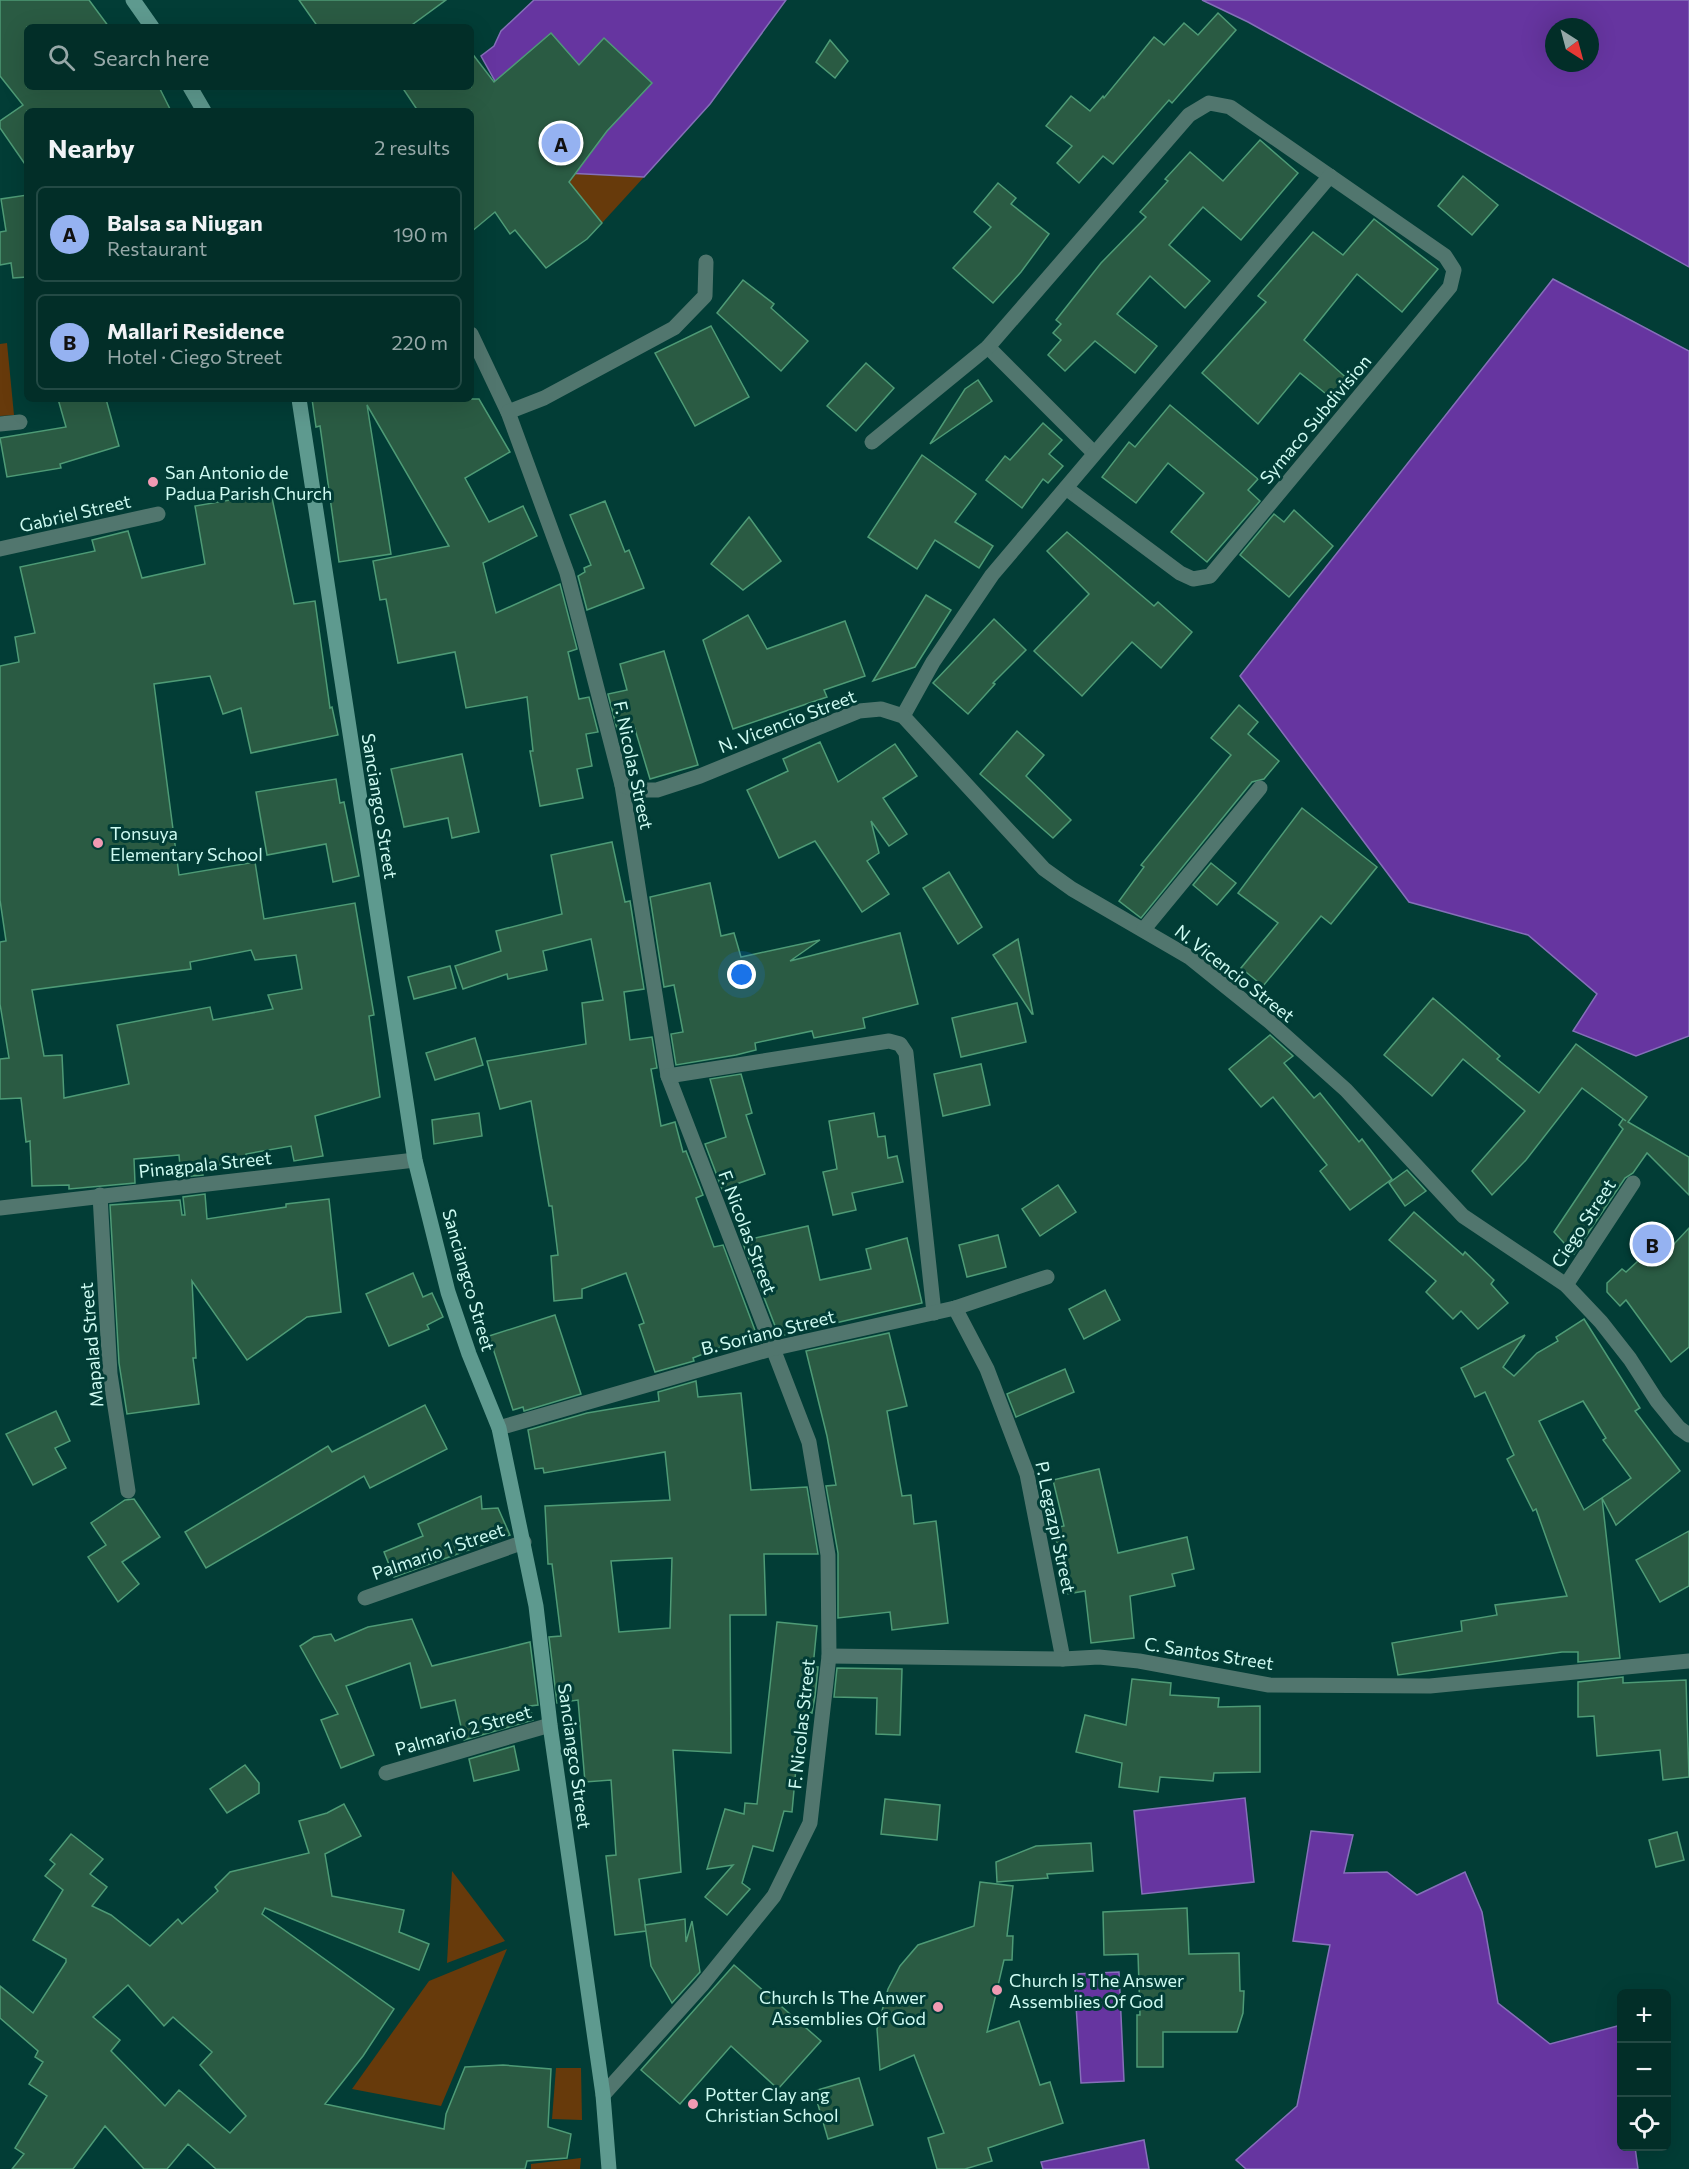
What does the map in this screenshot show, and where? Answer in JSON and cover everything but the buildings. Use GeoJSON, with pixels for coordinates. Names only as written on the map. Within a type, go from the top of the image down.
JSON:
{"type":"FeatureCollection","features":[{"type":"Feature","properties":{"kind":"main road"},"geometry":{"type":"LineString","coordinates":[[133,0],[150,24]]}},
{"type":"Feature","properties":{"kind":"main road"},"geometry":{"type":"LineString","coordinates":[[192,90],[202,108]]}},
{"type":"Feature","properties":{"kind":"main road","name":"Sanciangco Street"},"geometry":{"type":"LineString","coordinates":[[300,402],[415,1160],[452,1302],[469,1354],[499,1428],[536,1606],[550,1725],[603,2095],[609,2169]]}},
{"type":"Feature","properties":{"kind":"street","name":"Symaco Subdivision"},"geometry":{"type":"LineString","coordinates":[[872,442],[988,347],[1190,116],[1209,103],[1230,107],[1445,256],[1455,270],[1450,286],[1210,576],[1193,579],[1180,573],[1066,488]]}},
{"type":"Feature","properties":{"kind":"street"},"geometry":{"type":"LineString","coordinates":[[903,716],[933,662],[992,575],[1330,176]]}},
{"type":"Feature","properties":{"kind":"street"},"geometry":{"type":"LineString","coordinates":[[508,412],[543,398],[674,328],[705,296],[706,262]]}},
{"type":"Feature","properties":{"kind":"street","name":"F. Nicolas Street"},"geometry":{"type":"LineString","coordinates":[[474,340],[508,412],[567,573],[622,785],[668,1076],[771,1349],[809,1442],[828,1555],[829,1656],[810,1823],[774,1896],[702,1985],[603,2095]]}},
{"type":"Feature","properties":{"kind":"street"},"geometry":{"type":"LineString","coordinates":[[988,347],[1094,453]]}},
{"type":"Feature","properties":{"kind":"street"},"geometry":{"type":"LineString","coordinates":[[0,424],[20,422]]}},
{"type":"Feature","properties":{"kind":"street","name":"Gabriel Street"},"geometry":{"type":"LineString","coordinates":[[0,549],[158,514]]}},
{"type":"Feature","properties":{"kind":"street","name":"N. Vicencio Street"},"geometry":{"type":"LineString","coordinates":[[622,785],[637,790],[657,790],[700,776],[859,711],[892,710],[903,716],[1044,869],[1072,889],[1189,957],[1279,1029],[1346,1090],[1463,1216],[1566,1285],[1601,1322],[1630,1359],[1657,1401],[1679,1428],[1689,1435]]}},
{"type":"Feature","properties":{"kind":"street"},"geometry":{"type":"LineString","coordinates":[[1144,929],[1260,788]]}},
{"type":"Feature","properties":{"kind":"street"},"geometry":{"type":"LineString","coordinates":[[668,1076],[889,1041],[900,1044],[906,1053],[934,1313]]}},
{"type":"Feature","properties":{"kind":"street","name":"Pinagpala Street"},"geometry":{"type":"LineString","coordinates":[[0,1208],[415,1160]]}},
{"type":"Feature","properties":{"kind":"street","name":"Ciego Street"},"geometry":{"type":"LineString","coordinates":[[1566,1285],[1632,1183]]}},
{"type":"Feature","properties":{"kind":"street","name":"Mapalad Street"},"geometry":{"type":"LineString","coordinates":[[100,1195],[110,1374],[128,1491]]}},
{"type":"Feature","properties":{"kind":"street","name":"B. Soriano Street"},"geometry":{"type":"LineString","coordinates":[[499,1428],[771,1349],[955,1308],[1047,1277]]}},
{"type":"Feature","properties":{"kind":"street","name":"P. Legazpi Street"},"geometry":{"type":"LineString","coordinates":[[955,1308],[987,1369],[1027,1474],[1063,1659]]}},
{"type":"Feature","properties":{"kind":"street","name":"Palmario 1 Street"},"geometry":{"type":"LineString","coordinates":[[364,1598],[524,1542]]}},
{"type":"Feature","properties":{"kind":"street","name":"C. Santos Street"},"geometry":{"type":"LineString","coordinates":[[829,1656],[1063,1659],[1099,1657],[1139,1661],[1269,1685],[1407,1686],[1601,1671],[1689,1661]]}},
{"type":"Feature","properties":{"kind":"street","name":"Palmario 2 Street"},"geometry":{"type":"LineString","coordinates":[[386,1773],[550,1725]]}},
{"type":"Feature","properties":{"kind":"shaded area"},"geometry":{"type":"Polygon","coordinates":[[[534,0],[786,0],[710,104],[644,177],[566,173],[495,81],[481,56],[494,46],[501,31],[534,0]]]}},
{"type":"Feature","properties":{"kind":"shaded area"},"geometry":{"type":"Polygon","coordinates":[[[1202,0],[1689,0],[1689,267],[1248,22],[1202,0]]]}},
{"type":"Feature","properties":{"kind":"shaded area"},"geometry":{"type":"Polygon","coordinates":[[[566,173],[644,177],[602,223],[567,180],[566,173]]]}},
{"type":"Feature","properties":{"kind":"shaded area"},"geometry":{"type":"Polygon","coordinates":[[[1553,279],[1689,351],[1689,1036],[1636,1056],[1573,1031],[1597,994],[1528,935],[1409,902],[1240,676],[1553,279]]]}},
{"type":"Feature","properties":{"kind":"shaded area"},"geometry":{"type":"Polygon","coordinates":[[[7,343],[14,415],[0,416],[0,344],[7,343]]]}},
{"type":"Feature","properties":{"kind":"shaded area"},"geometry":{"type":"Polygon","coordinates":[[[1245,1798],[1254,1882],[1142,1894],[1134,1811],[1245,1798]]]}},
{"type":"Feature","properties":{"kind":"shaded area"},"geometry":{"type":"Polygon","coordinates":[[[1311,1831],[1353,1835],[1344,1873],[1387,1872],[1417,1895],[1465,1872],[1482,1912],[1498,2003],[1550,2044],[1617,2026],[1617,2151],[1636,2151],[1638,2169],[1246,2169],[1236,2160],[1297,2106],[1330,1945],[1293,1941],[1311,1831]]]}},
{"type":"Feature","properties":{"kind":"shaded area"},"geometry":{"type":"Polygon","coordinates":[[[452,1871],[505,1941],[447,1963],[452,1871]]]}},
{"type":"Feature","properties":{"kind":"shaded area"},"geometry":{"type":"Polygon","coordinates":[[[507,1949],[441,2106],[352,2089],[429,1981],[507,1949]]]}},
{"type":"Feature","properties":{"kind":"shaded area"},"geometry":{"type":"Polygon","coordinates":[[[1119,1972],[1124,2081],[1081,2083],[1074,1974],[1119,1972]]]}},
{"type":"Feature","properties":{"kind":"shaded area"},"geometry":{"type":"Polygon","coordinates":[[[556,2068],[581,2068],[582,2120],[552,2119],[556,2068]]]}},
{"type":"Feature","properties":{"kind":"shaded area"},"geometry":{"type":"Polygon","coordinates":[[[1144,2140],[1149,2169],[1043,2169],[1041,2162],[1144,2140]]]}},
{"type":"Feature","properties":{"kind":"shaded area"},"geometry":{"type":"Polygon","coordinates":[[[581,2158],[580,2169],[531,2169],[531,2164],[581,2158]]]}},
{"type":"Feature","properties":{"kind":"place","name":"Balsa sa Niugan"},"geometry":{"type":"Point","coordinates":[561,143]}},
{"type":"Feature","properties":{"kind":"place","name":"San Antonio de Padua Parish Church"},"geometry":{"type":"Point","coordinates":[153,482]}},
{"type":"Feature","properties":{"kind":"place","name":"Tonsuya Elementary School"},"geometry":{"type":"Point","coordinates":[98,843]}},
{"type":"Feature","properties":{"kind":"place","name":"Mallari Residence"},"geometry":{"type":"Point","coordinates":[1652,1244]}},
{"type":"Feature","properties":{"kind":"place","name":"Church Is The Answer Assemblies Of God"},"geometry":{"type":"Point","coordinates":[997,1990]}},
{"type":"Feature","properties":{"kind":"place","name":"Church Is The Anwer Assemblies Of God"},"geometry":{"type":"Point","coordinates":[938,2007]}},
{"type":"Feature","properties":{"kind":"place","name":"Potter Clay ang Christian School"},"geometry":{"type":"Point","coordinates":[693,2104]}}]}
